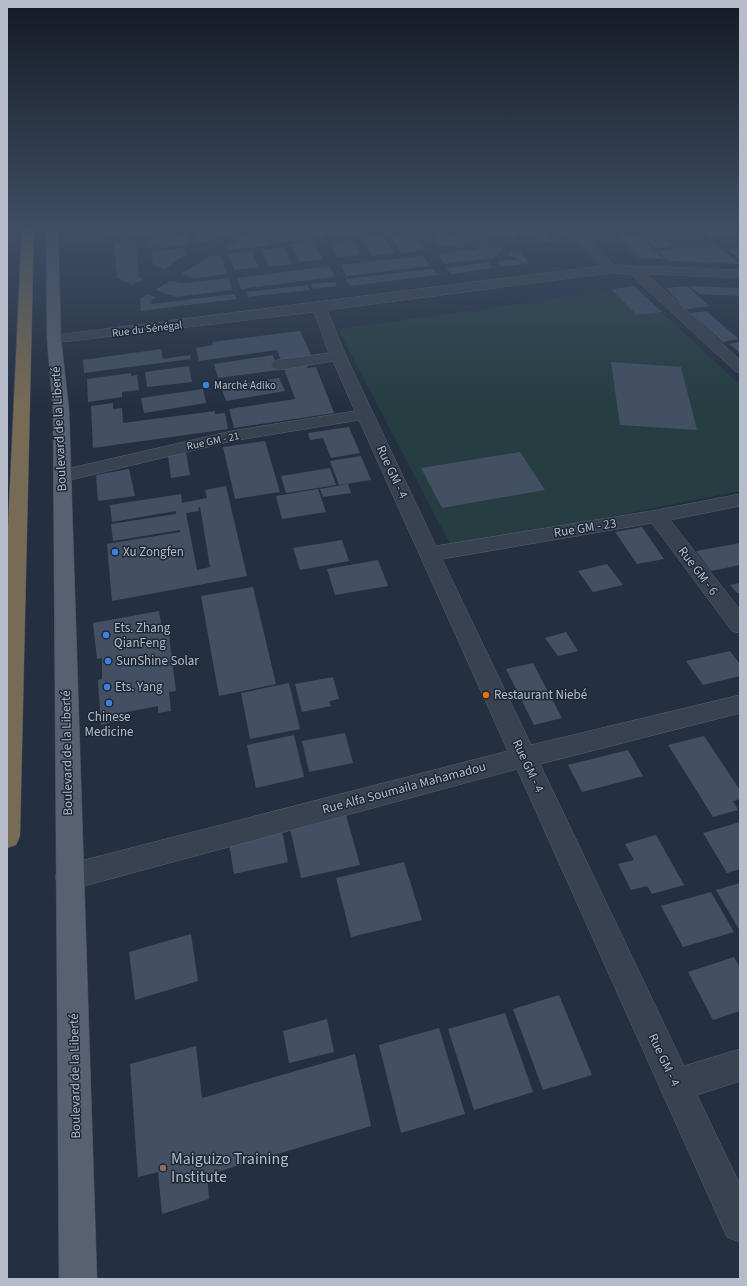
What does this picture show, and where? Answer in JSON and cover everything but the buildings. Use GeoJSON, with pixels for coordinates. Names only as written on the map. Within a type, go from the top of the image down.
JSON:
{"type":"FeatureCollection","features":[{"type":"Feature","properties":{"kind":"highway"},"geometry":{"type":"LineString","coordinates":[[7,836],[26,286]]}},
{"type":"Feature","properties":{"kind":"main road","name":"Boulevard de la Liberté"},"geometry":{"type":"LineString","coordinates":[[53,286],[54,339],[60,409],[62,476],[74,1011],[78,1279]]}},
{"type":"Feature","properties":{"kind":"street","name":"Rue du Sénégal"},"geometry":{"type":"LineString","coordinates":[[54,339],[480,286]]}},
{"type":"Feature","properties":{"kind":"street"},"geometry":{"type":"LineString","coordinates":[[651,286],[740,368]]}},
{"type":"Feature","properties":{"kind":"street","name":"Rue GM - 4"},"geometry":{"type":"LineString","coordinates":[[319,307],[338,356],[740,1224]]}},
{"type":"Feature","properties":{"kind":"street"},"geometry":{"type":"LineString","coordinates":[[278,365],[338,356]]}},
{"type":"Feature","properties":{"kind":"street","name":"Rue GM - 21"},"geometry":{"type":"LineString","coordinates":[[62,476],[232,436],[365,414]]}},
{"type":"Feature","properties":{"kind":"street","name":"Rue GM - 23"},"geometry":{"type":"LineString","coordinates":[[430,554],[657,516],[740,500]]}},
{"type":"Feature","properties":{"kind":"street","name":"Rue GM - 6"},"geometry":{"type":"LineString","coordinates":[[657,516],[740,625]]}},
{"type":"Feature","properties":{"kind":"street","name":"Rue Alfa Soumaila Mahamadou"},"geometry":{"type":"LineString","coordinates":[[70,877],[524,757],[740,704]]}},
{"type":"Feature","properties":{"kind":"street"},"geometry":{"type":"LineString","coordinates":[[676,1085],[740,1065]]}},
{"type":"Feature","properties":{"kind":"green space"},"geometry":{"type":"Polygon","coordinates":[[[635,288],[740,385],[740,491],[452,548],[338,329],[635,288]]]}},
{"type":"Feature","properties":{"kind":"place","name":"Marché Adiko"},"geometry":{"type":"Point","coordinates":[206,385]}},
{"type":"Feature","properties":{"kind":"place","name":"Xu Zongfen"},"geometry":{"type":"Point","coordinates":[115,552]}},
{"type":"Feature","properties":{"kind":"place","name":"Ets. Zhang QianFeng"},"geometry":{"type":"Point","coordinates":[106,635]}},
{"type":"Feature","properties":{"kind":"place","name":"SunShine Solar"},"geometry":{"type":"Point","coordinates":[108,661]}},
{"type":"Feature","properties":{"kind":"place","name":"Ets. Yang"},"geometry":{"type":"Point","coordinates":[107,687]}},
{"type":"Feature","properties":{"kind":"place","name":"Restaurant Niebé"},"geometry":{"type":"Point","coordinates":[486,695]}},
{"type":"Feature","properties":{"kind":"place","name":"Chinese Medicine"},"geometry":{"type":"Point","coordinates":[109,703]}},
{"type":"Feature","properties":{"kind":"place","name":"Maiguizo Training Institute"},"geometry":{"type":"Point","coordinates":[163,1168]}}]}
